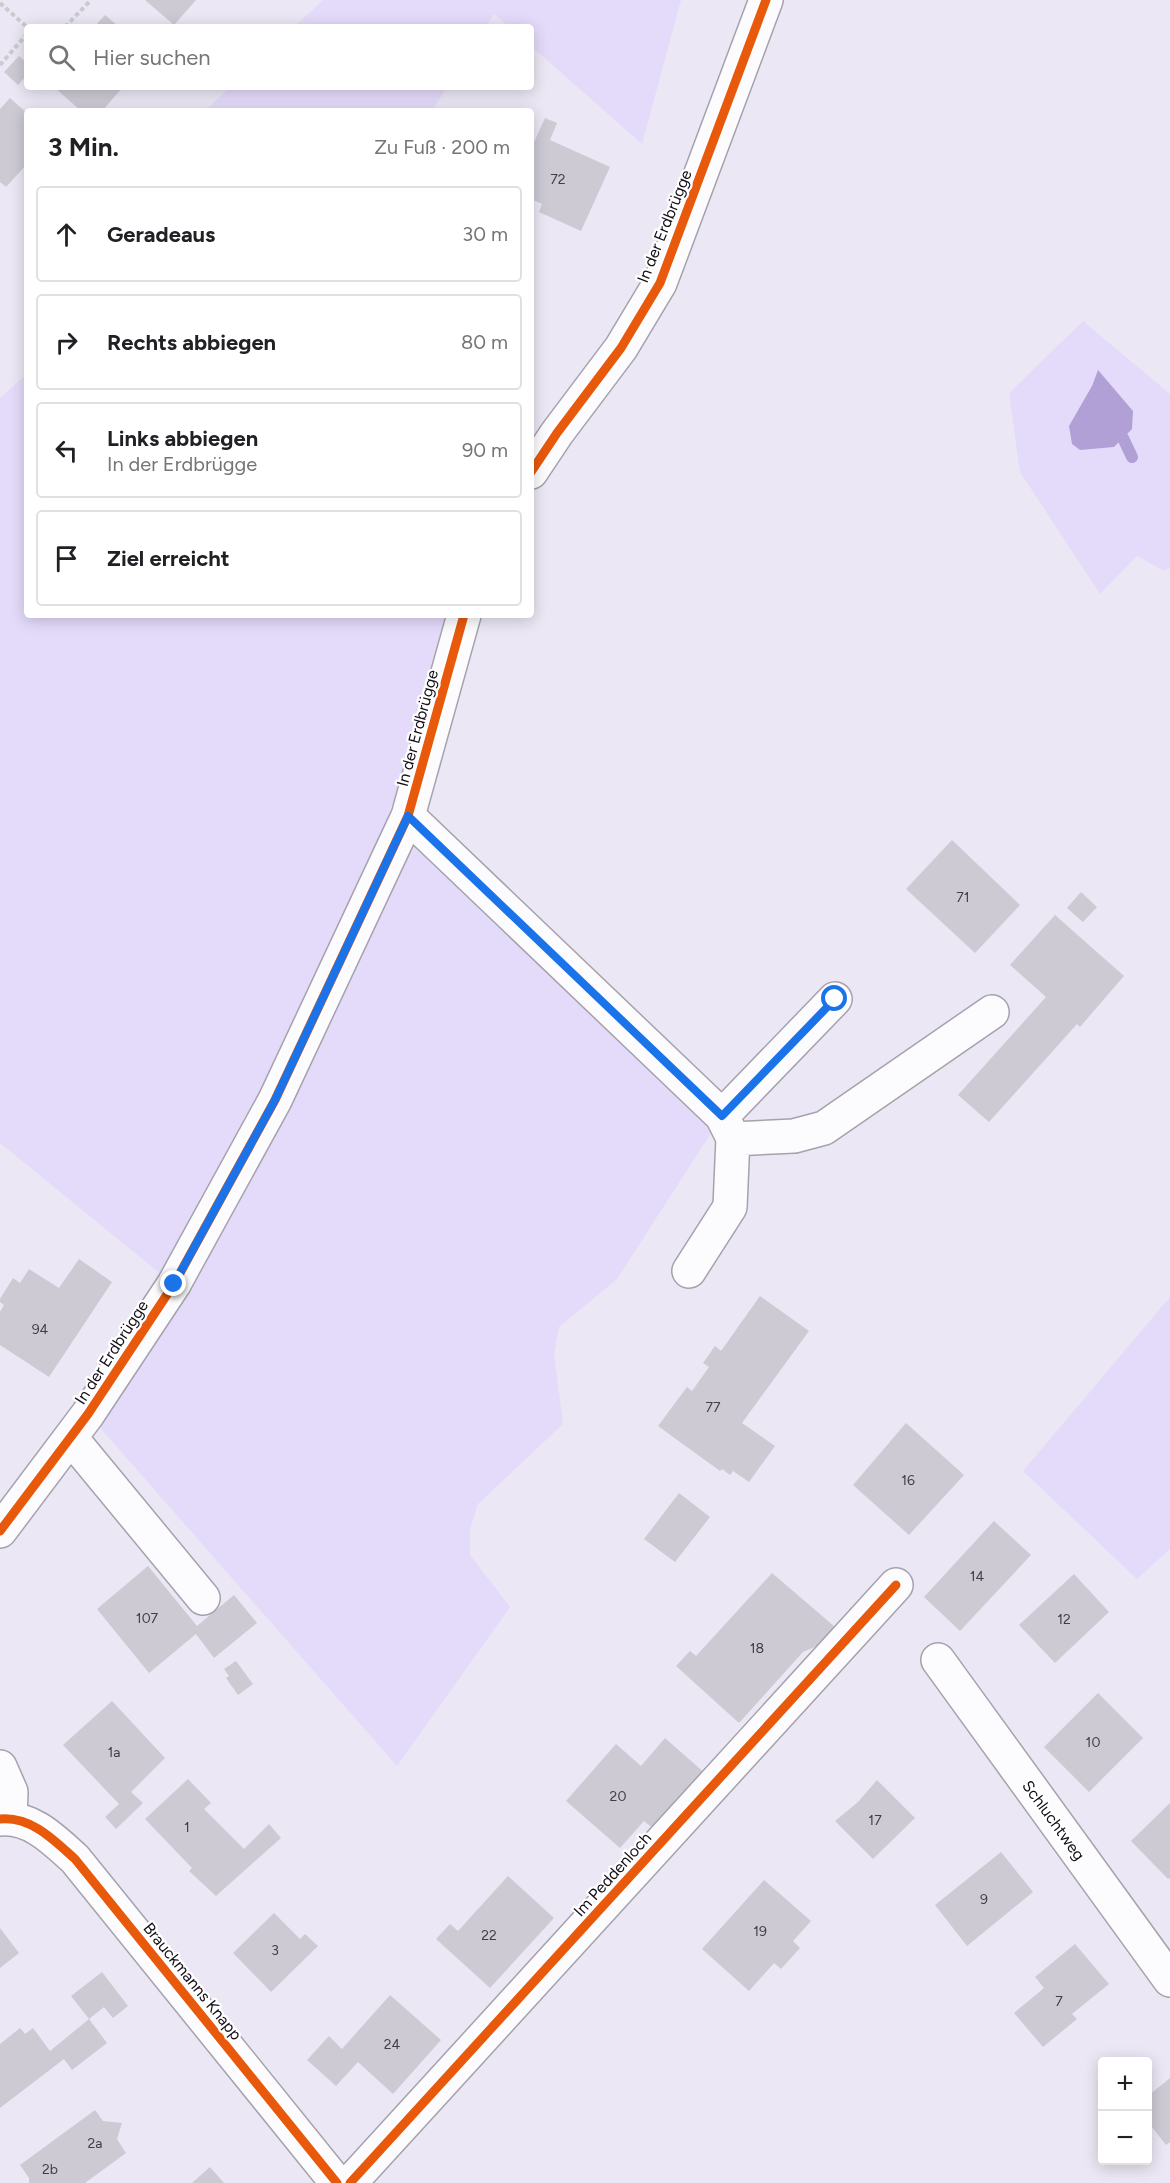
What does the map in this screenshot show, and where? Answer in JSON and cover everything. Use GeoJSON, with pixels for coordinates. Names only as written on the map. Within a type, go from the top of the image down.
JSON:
{"type":"FeatureCollection","features":[{"type":"Feature","properties":{"kind":"street","name":"In der Erdbrügge"},"geometry":{"type":"LineString","coordinates":[[534,468],[621,348],[660,283],[766,0]]}},
{"type":"Feature","properties":{"kind":"street","name":"In der Erdbrügge"},"geometry":{"type":"LineString","coordinates":[[0,1531],[71,1438],[174,1284],[275,1100],[408,816],[463,618]]}},
{"type":"Feature","properties":{"kind":"street"},"geometry":{"type":"LineString","coordinates":[[408,816],[728,1128],[794,1136],[824,1128],[992,1012]]}},
{"type":"Feature","properties":{"kind":"street"},"geometry":{"type":"LineString","coordinates":[[688,1271],[730,1207],[728,1128],[835,999]]}},
{"type":"Feature","properties":{"kind":"street"},"geometry":{"type":"LineString","coordinates":[[71,1438],[203,1598]]}},
{"type":"Feature","properties":{"kind":"street","name":"Im Peddenloch"},"geometry":{"type":"LineString","coordinates":[[350,2183],[896,1585]]}},
{"type":"Feature","properties":{"kind":"street","name":"Schluchtweg"},"geometry":{"type":"LineString","coordinates":[[938,1660],[1170,1980]]}},
{"type":"Feature","properties":{"kind":"street"},"geometry":{"type":"LineString","coordinates":[[0,1767],[11,1792],[5,1818]]}},
{"type":"Feature","properties":{"kind":"street","name":"Brauckmanns Knapp"},"geometry":{"type":"LineString","coordinates":[[5,1818],[42,1830],[75,1859],[337,2183]]}},
{"type":"Feature","properties":{"kind":"path"},"geometry":{"type":"LineString","coordinates":[[68,24],[91,0]]}},
{"type":"Feature","properties":{"kind":"path"},"geometry":{"type":"LineString","coordinates":[[0,3],[24,24]]}},
{"type":"Feature","properties":{"kind":"path"},"geometry":{"type":"LineString","coordinates":[[0,65],[24,37]]}},
{"type":"Feature","properties":{"kind":"shaded area"},"geometry":{"type":"Polygon","coordinates":[[[323,0],[681,0],[642,144],[534,49],[534,24],[506,24],[494,14],[488,24],[297,24],[323,0]]]}},
{"type":"Feature","properties":{"kind":"shaded area"},"geometry":{"type":"Polygon","coordinates":[[[227,90],[445,90],[434,108],[208,108],[227,90]]]}},
{"type":"Feature","properties":{"kind":"shaded area"},"geometry":{"type":"Polygon","coordinates":[[[1083,321],[1170,394],[1170,567],[1164,571],[1137,556],[1100,594],[1020,472],[1009,393],[1083,321]]]}},
{"type":"Feature","properties":{"kind":"shaded area"},"geometry":{"type":"Polygon","coordinates":[[[1098,370],[1133,411],[1132,429],[1114,447],[1080,450],[1072,444],[1069,426],[1092,386],[1098,370]]]}},
{"type":"Feature","properties":{"kind":"shaded area"},"geometry":{"type":"Polygon","coordinates":[[[24,377],[24,618],[448,618],[417,742],[381,833],[310,996],[408,816],[722,1116],[617,1279],[559,1327],[554,1354],[563,1424],[478,1504],[470,1529],[470,1555],[510,1607],[397,1766],[88,1414],[173,1284],[0,1143],[0,398],[24,377]]]}},
{"type":"Feature","properties":{"kind":"shaded area"},"geometry":{"type":"Polygon","coordinates":[[[1170,1297],[1170,1549],[1137,1579],[1023,1471],[1170,1297]]]}},
{"type":"Feature","properties":{"kind":"building"},"geometry":{"type":"Polygon","coordinates":[[[145,0],[196,0],[173,24],[145,0]]]}},
{"type":"Feature","properties":{"kind":"building"},"geometry":{"type":"Polygon","coordinates":[[[105,15],[116,24],[97,24],[105,15]]]}},
{"type":"Feature","properties":{"kind":"building"},"geometry":{"type":"Polygon","coordinates":[[[19,56],[24,60],[24,78],[18,85],[4,72],[19,56]]]}},
{"type":"Feature","properties":{"kind":"building"},"geometry":{"type":"Polygon","coordinates":[[[57,90],[120,90],[105,108],[78,108],[57,90]]]}},
{"type":"Feature","properties":{"kind":"building"},"geometry":{"type":"Polygon","coordinates":[[[10,98],[24,110],[24,167],[6,187],[0,182],[0,109],[10,98]]]}},
{"type":"Feature","properties":{"kind":"building"},"geometry":{"type":"Polygon","coordinates":[[[545,118],[557,123],[550,140],[610,167],[581,231],[539,212],[542,204],[534,200],[534,142],[545,118]]]}},
{"type":"Feature","properties":{"kind":"building"},"geometry":{"type":"Polygon","coordinates":[[[952,840],[1020,905],[975,953],[906,889],[952,840]]]}},
{"type":"Feature","properties":{"kind":"building"},"geometry":{"type":"Polygon","coordinates":[[[1081,892],[1097,907],[1083,922],[1067,908],[1081,892]]]}},
{"type":"Feature","properties":{"kind":"building"},"geometry":{"type":"Polygon","coordinates":[[[1055,915],[1124,976],[1080,1027],[1077,1024],[989,1122],[958,1095],[1046,997],[1010,965],[1055,915]]]}},
{"type":"Feature","properties":{"kind":"building"},"geometry":{"type":"Polygon","coordinates":[[[79,1259],[112,1282],[49,1377],[0,1345],[0,1312],[4,1305],[0,1299],[13,1278],[20,1283],[29,1269],[59,1288],[79,1259]]]}},
{"type":"Feature","properties":{"kind":"building"},"geometry":{"type":"Polygon","coordinates":[[[760,1296],[809,1331],[742,1423],[775,1446],[749,1482],[733,1471],[730,1475],[722,1469],[720,1471],[658,1426],[687,1387],[692,1391],[709,1367],[703,1363],[715,1346],[721,1351],[760,1296]]]}},
{"type":"Feature","properties":{"kind":"building"},"geometry":{"type":"Polygon","coordinates":[[[906,1423],[964,1475],[909,1535],[853,1485],[906,1423]]]}},
{"type":"Feature","properties":{"kind":"building"},"geometry":{"type":"Polygon","coordinates":[[[679,1493],[710,1517],[675,1562],[644,1539],[679,1493]]]}},
{"type":"Feature","properties":{"kind":"building"},"geometry":{"type":"Polygon","coordinates":[[[994,1521],[1031,1555],[960,1631],[924,1597],[994,1521]]]}},
{"type":"Feature","properties":{"kind":"building"},"geometry":{"type":"Polygon","coordinates":[[[148,1566],[197,1626],[234,1595],[257,1623],[214,1658],[196,1634],[149,1673],[97,1609],[148,1566]]]}},
{"type":"Feature","properties":{"kind":"building"},"geometry":{"type":"Polygon","coordinates":[[[772,1573],[835,1627],[817,1646],[803,1652],[739,1723],[676,1666],[690,1651],[696,1656],[772,1573]]]}},
{"type":"Feature","properties":{"kind":"building"},"geometry":{"type":"Polygon","coordinates":[[[1074,1574],[1109,1612],[1055,1663],[1019,1625],[1074,1574]]]}},
{"type":"Feature","properties":{"kind":"building"},"geometry":{"type":"Polygon","coordinates":[[[236,1661],[253,1684],[238,1695],[226,1678],[229,1676],[224,1669],[236,1661]]]}},
{"type":"Feature","properties":{"kind":"building"},"geometry":{"type":"Polygon","coordinates":[[[1098,1693],[1143,1738],[1089,1792],[1044,1747],[1098,1693]]]}},
{"type":"Feature","properties":{"kind":"building"},"geometry":{"type":"Polygon","coordinates":[[[112,1701],[165,1758],[131,1792],[143,1803],[116,1829],[105,1817],[119,1804],[63,1745],[112,1701]]]}},
{"type":"Feature","properties":{"kind":"building"},"geometry":{"type":"Polygon","coordinates":[[[665,1738],[707,1775],[657,1832],[644,1821],[620,1848],[566,1801],[616,1744],[641,1766],[665,1738]]]}},
{"type":"Feature","properties":{"kind":"building"},"geometry":{"type":"Polygon","coordinates":[[[188,1779],[211,1803],[204,1809],[244,1849],[269,1824],[281,1838],[216,1896],[189,1871],[192,1868],[145,1819],[188,1779]]]}},
{"type":"Feature","properties":{"kind":"building"},"geometry":{"type":"Polygon","coordinates":[[[877,1780],[915,1818],[873,1859],[835,1821],[858,1802],[877,1780]]]}},
{"type":"Feature","properties":{"kind":"building"},"geometry":{"type":"Polygon","coordinates":[[[1170,1803],[1170,1878],[1168,1879],[1131,1841],[1170,1803]]]}},
{"type":"Feature","properties":{"kind":"building"},"geometry":{"type":"Polygon","coordinates":[[[1001,1852],[1033,1892],[967,1946],[935,1905],[1001,1852]]]}},
{"type":"Feature","properties":{"kind":"building"},"geometry":{"type":"Polygon","coordinates":[[[508,1876],[554,1918],[490,1988],[436,1939],[450,1924],[458,1931],[508,1876]]]}},
{"type":"Feature","properties":{"kind":"building"},"geometry":{"type":"Polygon","coordinates":[[[764,1880],[811,1921],[793,1941],[800,1948],[781,1969],[774,1963],[749,1991],[702,1949],[764,1880]]]}},
{"type":"Feature","properties":{"kind":"building"},"geometry":{"type":"Polygon","coordinates":[[[274,1913],[300,1939],[305,1934],[318,1946],[271,1992],[233,1953],[274,1913]]]}},
{"type":"Feature","properties":{"kind":"building"},"geometry":{"type":"Polygon","coordinates":[[[0,1928],[19,1953],[0,1968],[0,1928]]]}},
{"type":"Feature","properties":{"kind":"building"},"geometry":{"type":"Polygon","coordinates":[[[1075,1944],[1109,1984],[1072,2014],[1077,2019],[1043,2047],[1014,2013],[1044,1988],[1035,1977],[1075,1944]]]}},
{"type":"Feature","properties":{"kind":"building"},"geometry":{"type":"Polygon","coordinates":[[[102,1972],[128,2006],[113,2018],[104,2007],[89,2019],[71,1996],[102,1972]]]}},
{"type":"Feature","properties":{"kind":"building"},"geometry":{"type":"Polygon","coordinates":[[[390,1995],[441,2040],[393,2094],[358,2062],[336,2086],[307,2060],[329,2036],[342,2049],[390,1995]]]}},
{"type":"Feature","properties":{"kind":"building"},"geometry":{"type":"Polygon","coordinates":[[[89,2019],[107,2043],[72,2070],[64,2059],[0,2108],[0,2044],[20,2028],[25,2034],[33,2028],[50,2051],[89,2019]]]}},
{"type":"Feature","properties":{"kind":"building"},"geometry":{"type":"Polygon","coordinates":[[[1170,2078],[1170,2142],[1166,2145],[1152,2127],[1152,2093],[1170,2078]]]}},
{"type":"Feature","properties":{"kind":"building"},"geometry":{"type":"Polygon","coordinates":[[[95,2110],[103,2121],[122,2123],[117,2139],[126,2153],[85,2183],[29,2183],[29,2178],[20,2165],[95,2110]]]}},
{"type":"Feature","properties":{"kind":"building"},"geometry":{"type":"Polygon","coordinates":[[[210,2167],[224,2183],[192,2183],[210,2167]]]}},
{"type":"Feature","properties":{"kind":"waterway"},"geometry":{"type":"LineString","coordinates":[[1123,438],[1132,457]]}},
{"type":"Feature","properties":{"kind":"cycle path"},"geometry":{"type":"LineString","coordinates":[[534,468],[621,348],[660,283],[766,0]]}},
{"type":"Feature","properties":{"kind":"cycle path"},"geometry":{"type":"LineString","coordinates":[[0,1531],[88,1414],[174,1284],[275,1100],[408,816],[463,618]]}},
{"type":"Feature","properties":{"kind":"cycle path"},"geometry":{"type":"LineString","coordinates":[[350,2183],[896,1585]]}},
{"type":"Feature","properties":{"kind":"cycle path"},"geometry":{"type":"LineString","coordinates":[[0,1819],[22,1821],[32,1825],[75,1859],[337,2183]]}},
{"type":"Feature","properties":{"kind":"route"},"geometry":{"type":"LineString","coordinates":[[174,1284],[275,1100],[408,816],[722,1116],[835,999]]}}]}
